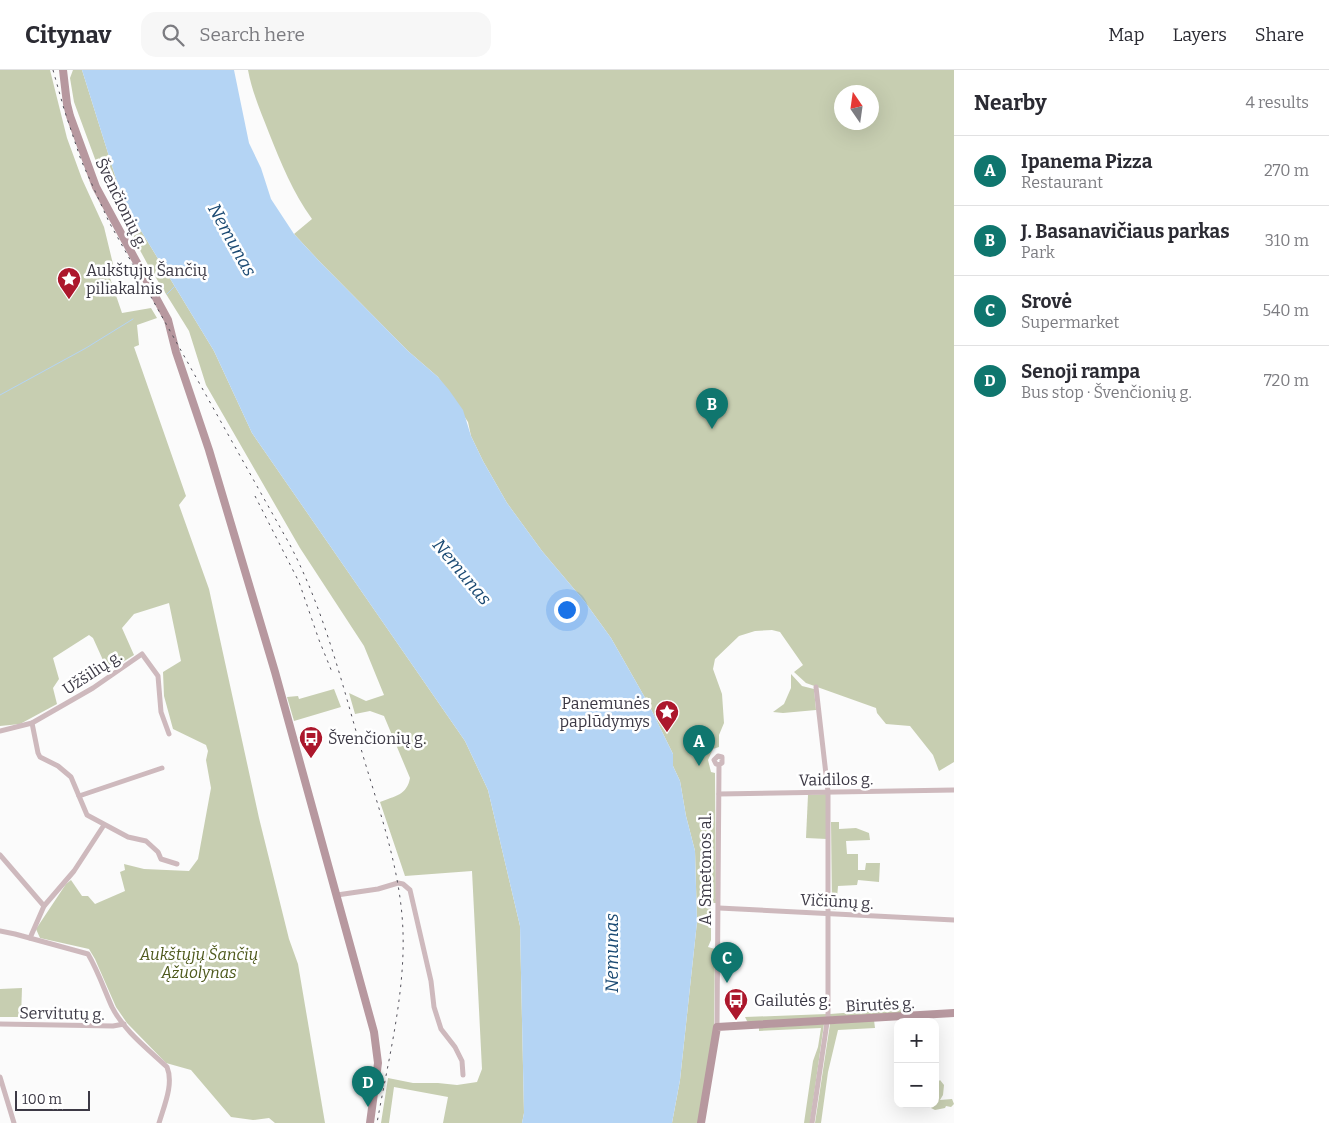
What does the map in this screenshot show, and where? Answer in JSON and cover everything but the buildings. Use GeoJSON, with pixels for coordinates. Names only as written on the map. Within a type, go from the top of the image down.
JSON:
{"type":"FeatureCollection","features":[{"type":"Feature","properties":{"kind":"street","name":"Švenčionių g."},"geometry":{"type":"LineString","coordinates":[[63,70],[70,116],[96,186],[168,320],[176,352],[207,442],[275,672],[374,1032],[378,1063],[370,1123]]}},
{"type":"Feature","properties":{"kind":"street","name":"Užšilių g."},"geometry":{"type":"LineString","coordinates":[[0,731],[32,724],[93,688],[142,654],[158,676],[161,712],[169,734]]}},
{"type":"Feature","properties":{"kind":"street"},"geometry":{"type":"LineString","coordinates":[[812,1123],[828,1021],[829,914],[828,792],[816,687]]}},
{"type":"Feature","properties":{"kind":"street"},"geometry":{"type":"LineString","coordinates":[[32,724],[40,757],[71,777],[87,815],[128,837],[146,841],[158,852],[161,860],[177,864]]}},
{"type":"Feature","properties":{"kind":"street","name":"A. Smetonos al."},"geometry":{"type":"LineString","coordinates":[[701,1123],[717,1027],[719,765]]}},
{"type":"Feature","properties":{"kind":"street"},"geometry":{"type":"LineString","coordinates":[[80,796],[162,768]]}},
{"type":"Feature","properties":{"kind":"street","name":"Vaidilos g."},"geometry":{"type":"LineString","coordinates":[[719,794],[954,790]]}},
{"type":"Feature","properties":{"kind":"street"},"geometry":{"type":"LineString","coordinates":[[30,938],[44,906],[74,871],[104,825]]}},
{"type":"Feature","properties":{"kind":"street"},"geometry":{"type":"LineString","coordinates":[[0,855],[44,906]]}},
{"type":"Feature","properties":{"kind":"street"},"geometry":{"type":"LineString","coordinates":[[337,895],[378,889],[398,883],[403,884],[410,890],[431,981],[434,1007],[441,1029],[456,1047],[462,1061],[463,1075]]}},
{"type":"Feature","properties":{"kind":"street","name":"Vičiūnų g."},"geometry":{"type":"LineString","coordinates":[[719,908],[954,920]]}},
{"type":"Feature","properties":{"kind":"street"},"geometry":{"type":"LineString","coordinates":[[0,931],[88,954],[113,1008],[124,1024],[166,1068],[170,1075],[160,1123]]}},
{"type":"Feature","properties":{"kind":"street","name":"Birutės g."},"geometry":{"type":"LineString","coordinates":[[717,1027],[954,1013]]}},
{"type":"Feature","properties":{"kind":"street","name":"Servitutų g."},"geometry":{"type":"LineString","coordinates":[[0,1024],[113,1026],[124,1024]]}},
{"type":"Feature","properties":{"kind":"street"},"geometry":{"type":"LineString","coordinates":[[0,1077],[14,1123]]}},
{"type":"Feature","properties":{"kind":"green space","name":"Aukštųjų Šančių Ąžuolynas"},"geometry":{"type":"Polygon","coordinates":[[[0,70],[50,70],[67,138],[82,179],[104,227],[113,264],[110,278],[122,313],[151,308],[157,318],[137,325],[139,345],[134,347],[186,496],[179,505],[209,589],[259,818],[289,939],[298,964],[325,1123],[275,1123],[269,1118],[253,1120],[231,1117],[191,1070],[166,1063],[127,1023],[116,1007],[89,949],[40,938],[36,929],[66,884],[71,880],[82,896],[88,896],[95,904],[125,891],[120,872],[125,870],[124,864],[144,869],[189,871],[198,859],[211,788],[206,760],[208,751],[206,745],[173,729],[164,696],[163,672],[181,661],[169,603],[134,614],[122,628],[134,655],[110,670],[107,669],[93,638],[89,635],[53,658],[59,679],[53,688],[57,704],[20,724],[0,726],[0,70]]]}},
{"type":"Feature","properties":{"kind":"green space"},"geometry":{"type":"Polygon","coordinates":[[[73,70],[82,70],[123,201],[214,351],[252,433],[465,741],[488,790],[520,926],[524,1113],[522,1123],[443,1123],[448,1097],[394,1087],[389,1123],[381,1123],[388,1078],[413,1083],[457,1085],[477,1082],[482,1069],[472,871],[405,876],[380,802],[403,791],[410,778],[384,716],[370,711],[355,714],[349,693],[366,701],[384,695],[364,646],[300,548],[206,385],[189,331],[148,265],[117,208],[98,167],[74,102],[70,78],[73,70]]]}},
{"type":"Feature","properties":{"kind":"green space"},"geometry":{"type":"Polygon","coordinates":[[[248,70],[954,70],[954,762],[939,771],[933,755],[910,726],[886,724],[877,713],[876,708],[806,683],[794,672],[803,665],[780,632],[772,630],[755,631],[739,636],[715,659],[713,669],[722,694],[724,723],[719,735],[719,747],[713,749],[708,760],[711,772],[715,773],[716,903],[711,903],[711,940],[708,947],[715,949],[714,1029],[699,1123],[672,1123],[680,1080],[697,922],[695,851],[680,781],[673,766],[673,754],[648,703],[611,638],[585,602],[542,551],[507,503],[483,461],[471,436],[468,422],[438,377],[408,351],[294,234],[312,219],[299,199],[283,167],[254,94],[248,70]]]}},
{"type":"Feature","properties":{"kind":"green space"},"geometry":{"type":"Polygon","coordinates":[[[791,674],[802,686],[814,689],[816,710],[773,712],[784,704],[791,688],[791,674]]]}},
{"type":"Feature","properties":{"kind":"green space"},"geometry":{"type":"Polygon","coordinates":[[[334,689],[341,707],[294,721],[287,697],[298,696],[299,699],[334,689]]]}},
{"type":"Feature","properties":{"kind":"green space"},"geometry":{"type":"Polygon","coordinates":[[[826,794],[827,839],[806,838],[808,795],[826,794]]]}},
{"type":"Feature","properties":{"kind":"green space"},"geometry":{"type":"Polygon","coordinates":[[[831,822],[839,822],[839,829],[856,828],[869,833],[870,840],[846,841],[847,854],[858,854],[858,870],[865,870],[866,863],[880,863],[879,882],[858,880],[857,885],[838,886],[836,910],[832,909],[831,822]]]}},
{"type":"Feature","properties":{"kind":"green space"},"geometry":{"type":"Polygon","coordinates":[[[22,988],[21,1017],[0,1017],[0,989],[22,988]]]}},
{"type":"Feature","properties":{"kind":"green space"},"geometry":{"type":"Polygon","coordinates":[[[909,1008],[910,1014],[830,1017],[830,1014],[909,1008]]]}},
{"type":"Feature","properties":{"kind":"green space"},"geometry":{"type":"Polygon","coordinates":[[[827,1014],[827,1017],[748,1023],[745,1017],[827,1014]]]}},
{"type":"Feature","properties":{"kind":"green space"},"geometry":{"type":"Polygon","coordinates":[[[874,1020],[875,1028],[838,1030],[828,1072],[821,1123],[815,1123],[830,1024],[874,1020]]]}},
{"type":"Feature","properties":{"kind":"green space"},"geometry":{"type":"Polygon","coordinates":[[[824,1024],[810,1123],[804,1123],[813,1061],[818,1047],[821,1028],[759,1031],[759,1028],[824,1024]]]}},
{"type":"Feature","properties":{"kind":"green space"},"geometry":{"type":"Polygon","coordinates":[[[939,1081],[944,1085],[943,1095],[940,1100],[952,1099],[954,1104],[951,1107],[946,1106],[945,1108],[935,1110],[931,1108],[939,1108],[939,1081]]]}},
{"type":"Feature","properties":{"kind":"water","name":"Nemunas"},"geometry":{"type":"Polygon","coordinates":[[[82,70],[234,70],[249,143],[261,168],[271,199],[294,234],[321,263],[449,390],[463,410],[471,436],[507,503],[542,551],[585,602],[611,638],[648,703],[673,754],[673,766],[680,781],[695,851],[697,922],[680,1080],[672,1123],[522,1123],[524,1113],[520,926],[488,790],[465,741],[252,433],[214,351],[123,201],[82,70]]]}},
{"type":"Feature","properties":{"kind":"waterway"},"geometry":{"type":"LineString","coordinates":[[167,294],[175,286]]}},
{"type":"Feature","properties":{"kind":"waterway"},"geometry":{"type":"LineString","coordinates":[[0,395],[86,348],[133,319]]}},
{"type":"Feature","properties":{"kind":"railway"},"geometry":{"type":"LineString","coordinates":[[53,70],[81,160],[109,222],[290,545],[313,597],[341,677],[389,844],[398,888],[403,932],[399,1004],[377,1123]]}},
{"type":"Feature","properties":{"kind":"railway"},"geometry":{"type":"LineString","coordinates":[[255,496],[299,582],[332,672]]}},
{"type":"Feature","properties":{"kind":"place","name":"Aukštųjų Šančių piliakalnis"},"geometry":{"type":"Point","coordinates":[69,300]}},
{"type":"Feature","properties":{"kind":"place","name":"J. Basanavičiaus parkas"},"geometry":{"type":"Point","coordinates":[712,429]}},
{"type":"Feature","properties":{"kind":"place","name":"Panemunės paplūdymys"},"geometry":{"type":"Point","coordinates":[667,733]}},
{"type":"Feature","properties":{"kind":"place","name":"Švenčionių g."},"geometry":{"type":"Point","coordinates":[311,759]}},
{"type":"Feature","properties":{"kind":"place","name":"Ipanema Pizza"},"geometry":{"type":"Point","coordinates":[699,766]}},
{"type":"Feature","properties":{"kind":"place","name":"Srovė"},"geometry":{"type":"Point","coordinates":[727,983]}},
{"type":"Feature","properties":{"kind":"place","name":"Gailutės g."},"geometry":{"type":"Point","coordinates":[736,1021]}},
{"type":"Feature","properties":{"kind":"place","name":"Senoji rampa"},"geometry":{"type":"Point","coordinates":[368,1107]}}]}
